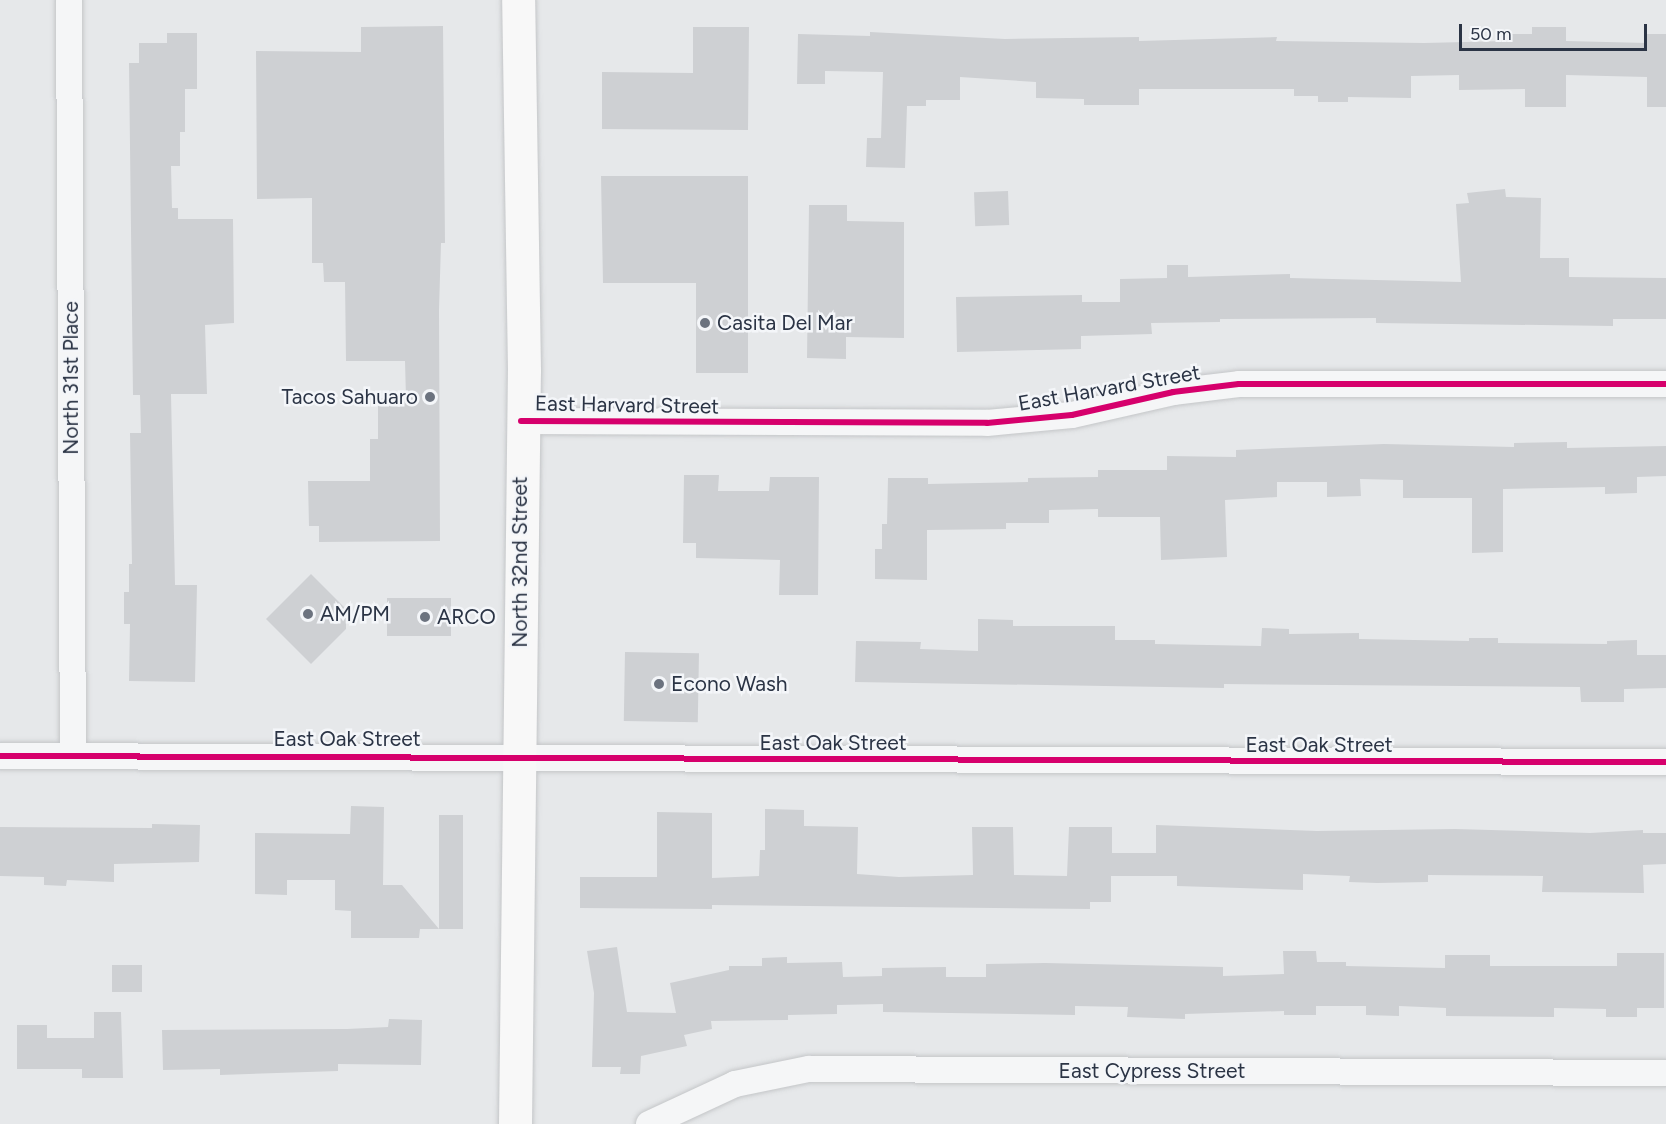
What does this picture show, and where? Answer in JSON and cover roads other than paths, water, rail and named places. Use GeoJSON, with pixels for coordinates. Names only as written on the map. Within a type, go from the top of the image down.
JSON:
{"type":"FeatureCollection","features":[{"type":"Feature","properties":{"kind":"main road","name":"North 32nd Street"},"geometry":{"type":"LineString","coordinates":[[515,1124],[521,421],[524,371],[518,0]]}},
{"type":"Feature","properties":{"kind":"street","name":"North 31st Place"},"geometry":{"type":"LineString","coordinates":[[69,0],[73,756]]}},
{"type":"Feature","properties":{"kind":"street","name":"East Harvard Street"},"geometry":{"type":"LineString","coordinates":[[521,421],[987,423],[1072,415],[1173,392],[1239,384],[1666,384]]}},
{"type":"Feature","properties":{"kind":"street","name":"East Oak Street"},"geometry":{"type":"LineString","coordinates":[[0,756],[1666,762]]}},
{"type":"Feature","properties":{"kind":"street","name":"East Cypress Street"},"geometry":{"type":"LineString","coordinates":[[649,1124],[735,1084],[809,1069],[1666,1073]]}},
{"type":"Feature","properties":{"kind":"place","name":"Casita Del Mar"},"geometry":{"type":"Point","coordinates":[705,323]}},
{"type":"Feature","properties":{"kind":"place","name":"Tacos Sahuaro"},"geometry":{"type":"Point","coordinates":[430,397]}},
{"type":"Feature","properties":{"kind":"place","name":"AM/PM"},"geometry":{"type":"Point","coordinates":[308,614]}},
{"type":"Feature","properties":{"kind":"place","name":"ARCO"},"geometry":{"type":"Point","coordinates":[425,617]}},
{"type":"Feature","properties":{"kind":"place","name":"Econo Wash"},"geometry":{"type":"Point","coordinates":[659,684]}}]}
